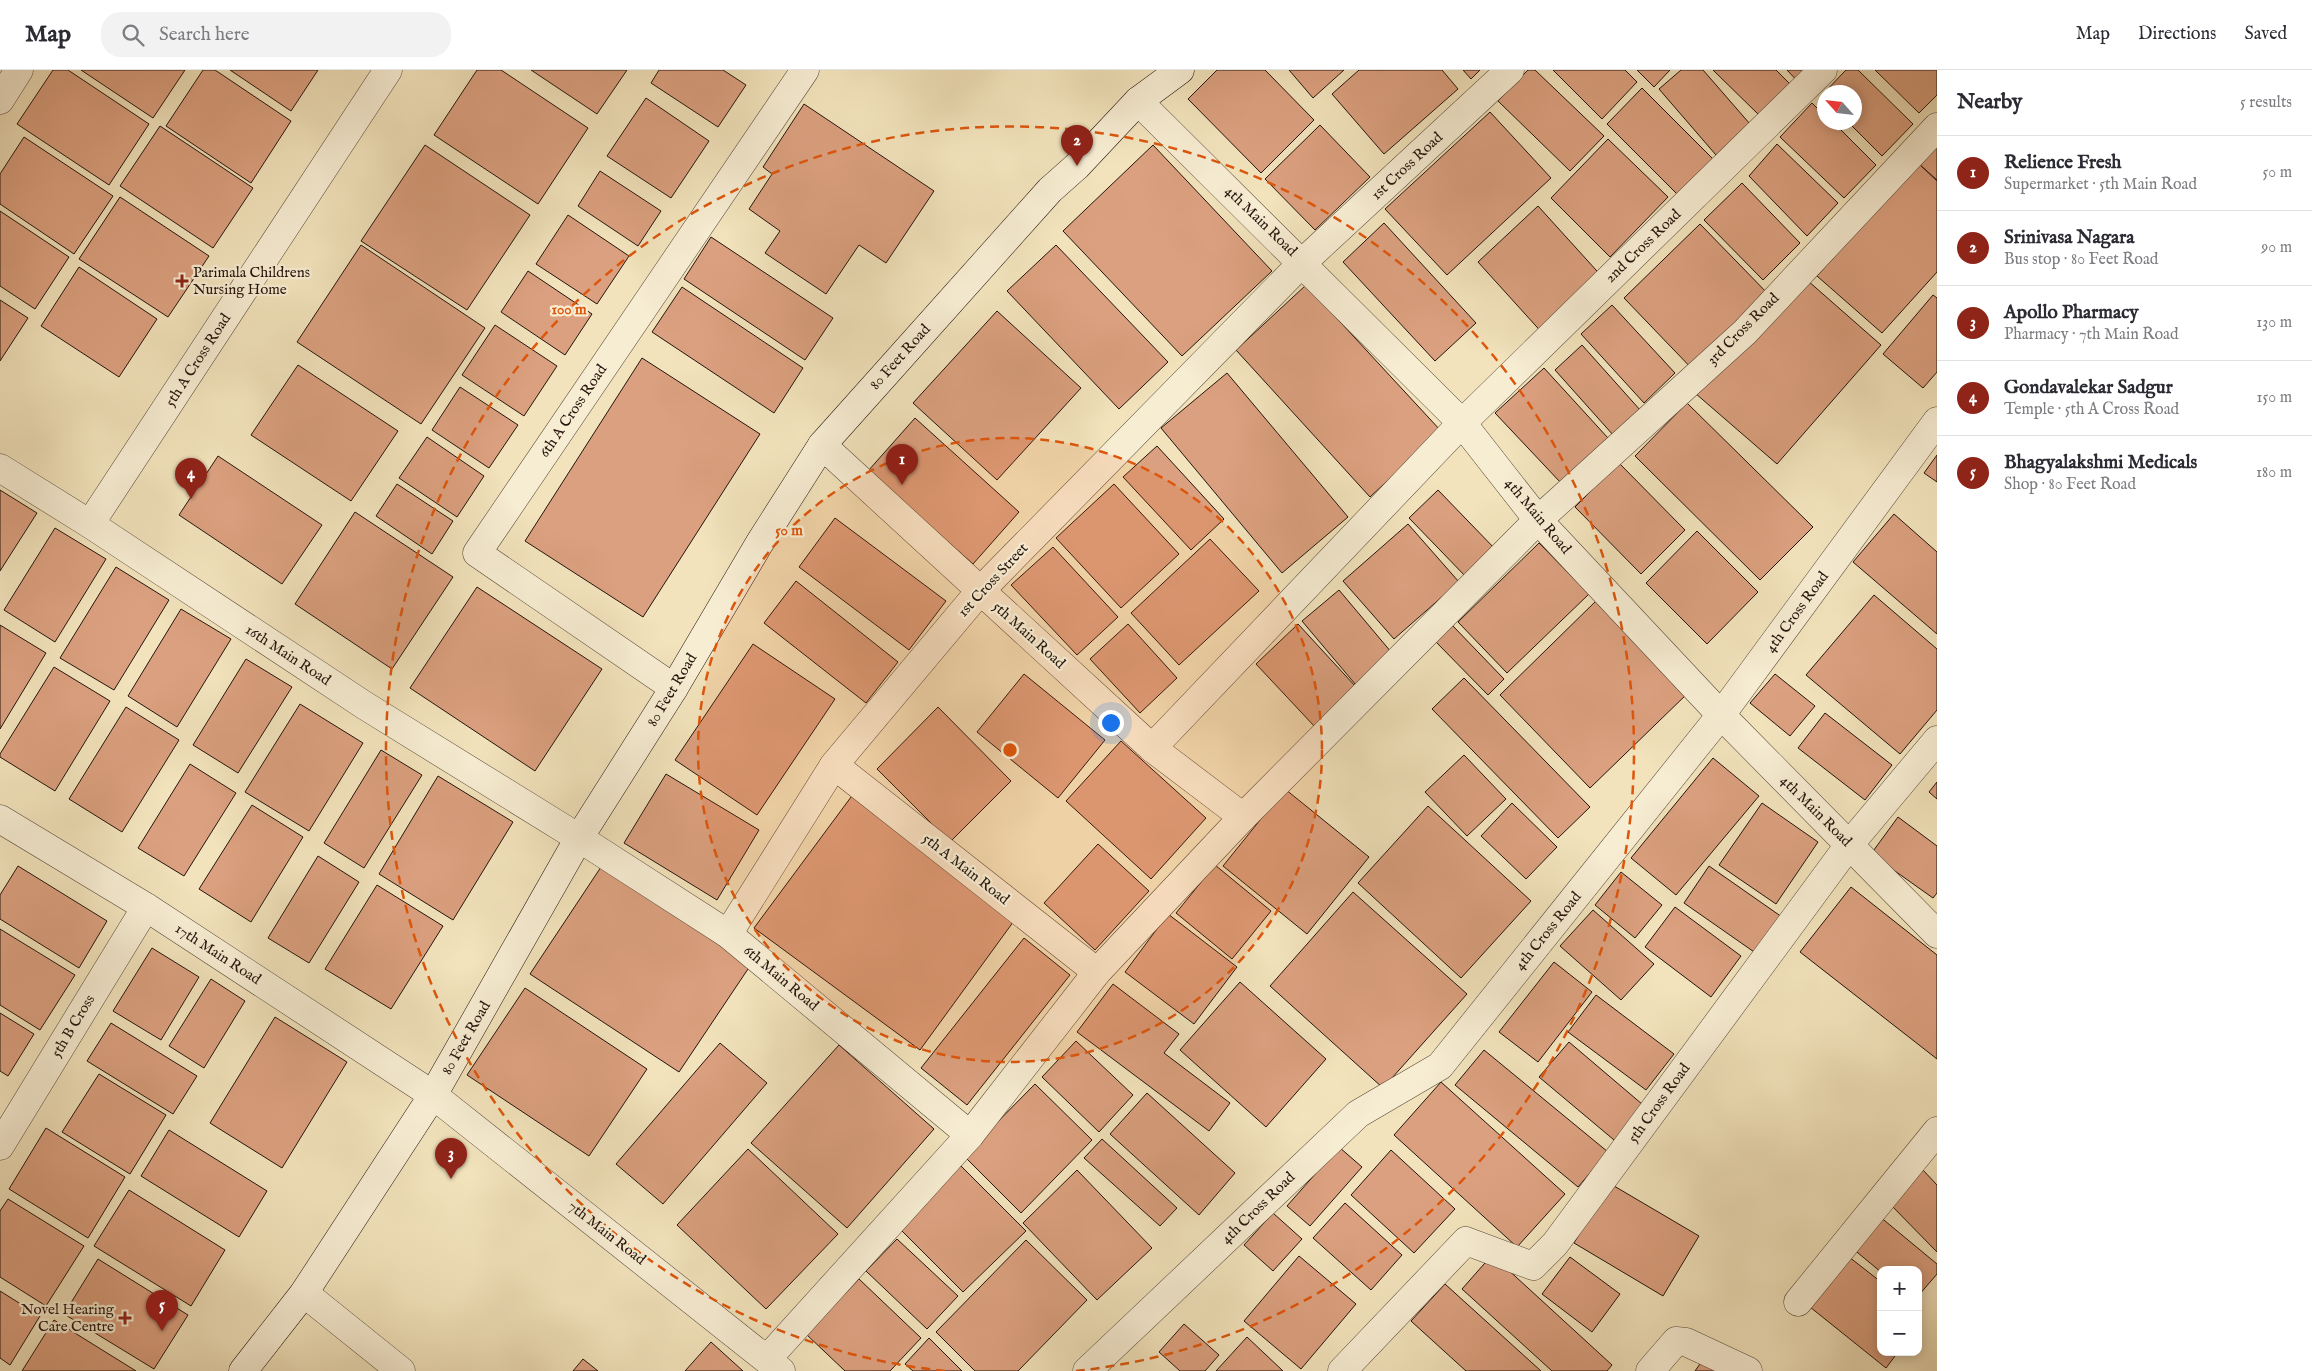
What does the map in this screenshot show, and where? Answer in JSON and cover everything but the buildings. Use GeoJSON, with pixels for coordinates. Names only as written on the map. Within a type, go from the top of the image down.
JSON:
{"type":"FeatureCollection","features":[{"type":"Feature","properties":{"kind":"street"},"geometry":{"type":"LineString","coordinates":[[0,100],[19,70]]}},
{"type":"Feature","properties":{"kind":"street","name":"5th A Cross Road"},"geometry":{"type":"LineString","coordinates":[[90,524],[388,70]]}},
{"type":"Feature","properties":{"kind":"street","name":"6th A Cross Road"},"geometry":{"type":"LineString","coordinates":[[674,688],[477,553],[804,70]]}},
{"type":"Feature","properties":{"kind":"street","name":"80 Feet Road"},"geometry":{"type":"LineString","coordinates":[[243,1371],[304,1293],[433,1095],[579,838],[674,688],[759,544],[822,445],[1050,190],[1078,166],[1138,101],[1180,70]]}},
{"type":"Feature","properties":{"kind":"street","name":"1st Cross Road"},"geometry":{"type":"LineString","coordinates":[[1303,262],[1510,70]]}},
{"type":"Feature","properties":{"kind":"street","name":"2nd Cross Road"},"geometry":{"type":"LineString","coordinates":[[1152,748],[1462,423],[1823,70]]}},
{"type":"Feature","properties":{"kind":"street","name":"4th Main Road"},"geometry":{"type":"LineString","coordinates":[[1138,101],[1303,262],[1462,423],[1538,520],[1721,715],[1937,934]]}},
{"type":"Feature","properties":{"kind":"street","name":"3rd Cross Road"},"geometry":{"type":"LineString","coordinates":[[774,1365],[970,1135],[1097,972],[1243,817],[1538,520],[1745,332],[1937,126]]}},
{"type":"Feature","properties":{"kind":"street","name":"1st Cross Street"},"geometry":{"type":"LineString","coordinates":[[728,934],[834,765],[980,591],[1303,262]]}},
{"type":"Feature","properties":{"kind":"street","name":"4th Cross Road"},"geometry":{"type":"LineString","coordinates":[[1087,1371],[1358,1114],[1440,1066],[1721,715],[1937,421]]}},
{"type":"Feature","properties":{"kind":"street","name":"5th Main Road"},"geometry":{"type":"LineString","coordinates":[[822,445],[1152,748],[1243,817]]}},
{"type":"Feature","properties":{"kind":"street","name":"16th Main Road"},"geometry":{"type":"LineString","coordinates":[[0,468],[90,524],[364,705],[579,838]]}},
{"type":"Feature","properties":{"kind":"street","name":"5th Cross Road"},"geometry":{"type":"LineString","coordinates":[[1342,1371],[1466,1241],[1533,1266],[1555,1244],[1850,845],[1937,740]]}},
{"type":"Feature","properties":{"kind":"street","name":"5th A Main Road"},"geometry":{"type":"LineString","coordinates":[[834,765],[1097,972]]}},
{"type":"Feature","properties":{"kind":"street","name":"17th Main Road"},"geometry":{"type":"LineString","coordinates":[[0,819],[146,907],[433,1095]]}},
{"type":"Feature","properties":{"kind":"street","name":"6th Main Road"},"geometry":{"type":"LineString","coordinates":[[579,838],[728,934],[970,1135]]}},
{"type":"Feature","properties":{"kind":"street","name":"5th B Cross"},"geometry":{"type":"LineString","coordinates":[[0,1146],[146,907]]}},
{"type":"Feature","properties":{"kind":"street","name":"7th Main Road"},"geometry":{"type":"LineString","coordinates":[[433,1095],[774,1365]]}},
{"type":"Feature","properties":{"kind":"street"},"geometry":{"type":"LineString","coordinates":[[1798,1302],[1937,1131]]}},
{"type":"Feature","properties":{"kind":"street"},"geometry":{"type":"LineString","coordinates":[[304,1293],[401,1371]]}},
{"type":"Feature","properties":{"kind":"street"},"geometry":{"type":"LineString","coordinates":[[1650,1371],[1676,1341],[1686,1342],[1748,1371]]}},
{"type":"Feature","properties":{"kind":"place","name":"Srinivasa Nagara"},"geometry":{"type":"Point","coordinates":[1077,166]}},
{"type":"Feature","properties":{"kind":"place","name":"Parimala Childrens Nursing Home"},"geometry":{"type":"Point","coordinates":[182,281]}},
{"type":"Feature","properties":{"kind":"place","name":"Relience Fresh"},"geometry":{"type":"Point","coordinates":[902,485]}},
{"type":"Feature","properties":{"kind":"place","name":"Gondavalekar Sadgur"},"geometry":{"type":"Point","coordinates":[191,499]}},
{"type":"Feature","properties":{"kind":"place","name":"Apollo Pharmacy"},"geometry":{"type":"Point","coordinates":[451,1179]}},
{"type":"Feature","properties":{"kind":"place","name":"Novel Hearing Care Centre"},"geometry":{"type":"Point","coordinates":[125,1318]}},
{"type":"Feature","properties":{"kind":"place","name":"Bhagyalakshmi Medicals"},"geometry":{"type":"Point","coordinates":[162,1331]}}]}
